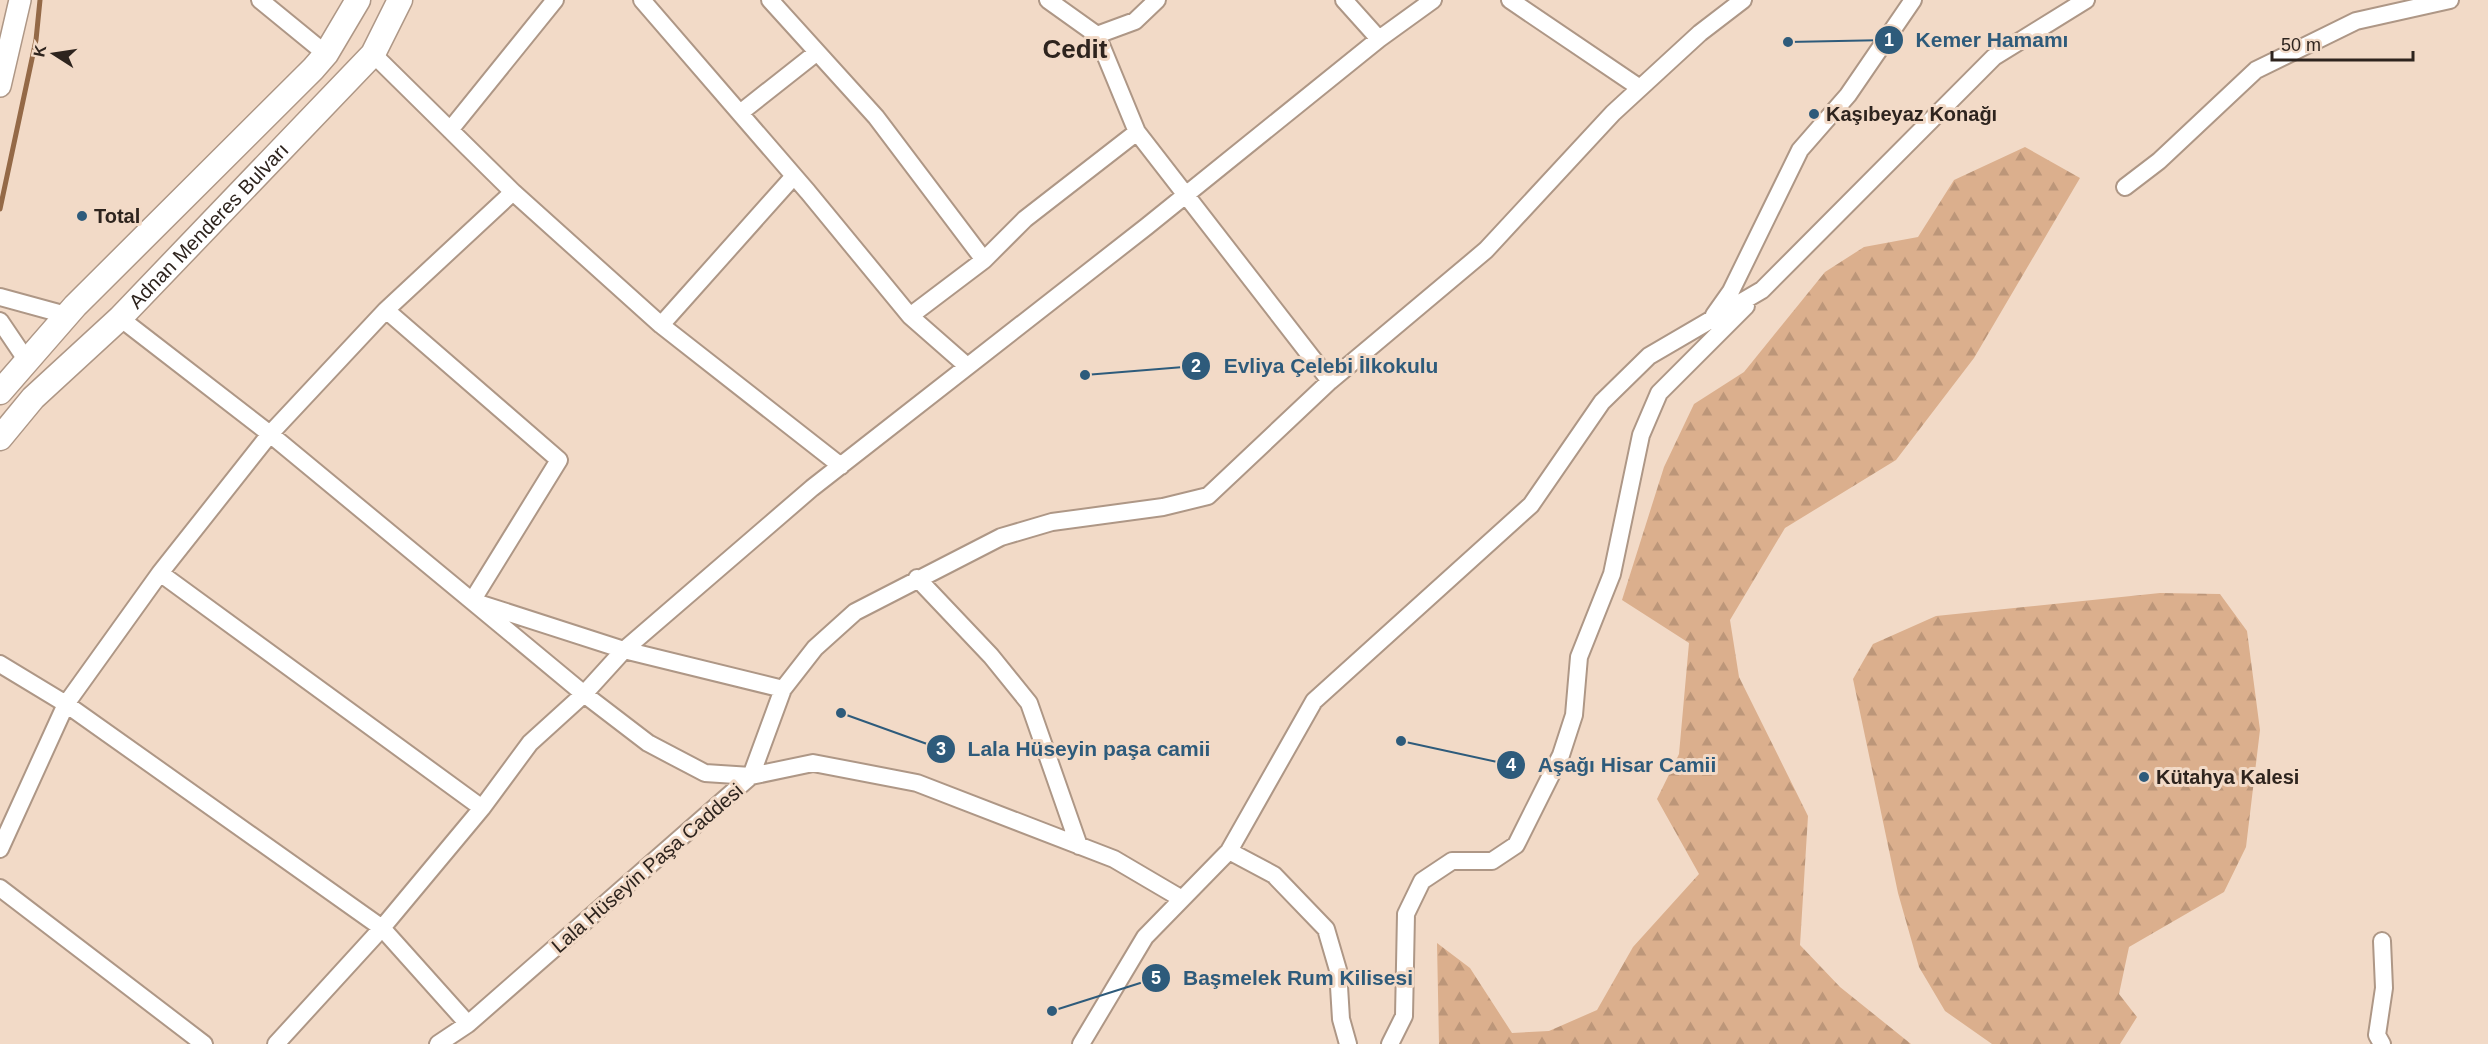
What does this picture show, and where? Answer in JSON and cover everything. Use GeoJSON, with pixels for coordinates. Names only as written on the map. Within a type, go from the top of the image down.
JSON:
{"type":"FeatureCollection","features":[{"type":"Feature","properties":{"kind":"main road","name":"Adnan Menderes Bulvarı"},"geometry":{"type":"LineString","coordinates":[[0,392],[66,315],[305,77],[326,54],[358,0]]}},
{"type":"Feature","properties":{"kind":"main road","name":"Adnan Menderes Bulvarı"},"geometry":{"type":"LineString","coordinates":[[0,438],[33,398],[120,318],[373,54],[400,0]]}},
{"type":"Feature","properties":{"kind":"street"},"geometry":{"type":"LineString","coordinates":[[0,86],[20,0]]}},
{"type":"Feature","properties":{"kind":"street"},"geometry":{"type":"LineString","coordinates":[[260,0],[326,54]]}},
{"type":"Feature","properties":{"kind":"street"},"geometry":{"type":"LineString","coordinates":[[450,130],[555,0]]}},
{"type":"Feature","properties":{"kind":"street"},"geometry":{"type":"LineString","coordinates":[[642,0],[794,176],[910,316],[967,366]]}},
{"type":"Feature","properties":{"kind":"street"},"geometry":{"type":"LineString","coordinates":[[770,0],[876,117],[984,260]]}},
{"type":"Feature","properties":{"kind":"street"},"geometry":{"type":"LineString","coordinates":[[1048,0],[1097,35],[1137,132],[1330,381]]}},
{"type":"Feature","properties":{"kind":"street"},"geometry":{"type":"LineString","coordinates":[[1097,35],[1135,21],[1157,0]]}},
{"type":"Feature","properties":{"kind":"street"},"geometry":{"type":"LineString","coordinates":[[1344,0],[1378,39]]}},
{"type":"Feature","properties":{"kind":"street"},"geometry":{"type":"LineString","coordinates":[[276,1044],[382,928],[482,808],[530,743],[584,694],[624,650],[841,466],[1187,194],[1378,39],[1433,0]]}},
{"type":"Feature","properties":{"kind":"street"},"geometry":{"type":"LineString","coordinates":[[1510,0],[1640,88]]}},
{"type":"Feature","properties":{"kind":"street"},"geometry":{"type":"LineString","coordinates":[[120,318],[270,434],[584,694],[648,743],[705,773],[751,776],[783,689],[815,648],[855,612],[917,578],[1001,537],[1052,522],[1163,507],[1208,496],[1330,381],[1486,250],[1613,113],[1700,33],[1720,7],[1743,0]]}},
{"type":"Feature","properties":{"kind":"street"},"geometry":{"type":"LineString","coordinates":[[1711,320],[1731,291],[1800,150],[1848,95],[1913,0]]}},
{"type":"Feature","properties":{"kind":"street"},"geometry":{"type":"LineString","coordinates":[[1390,1044],[1404,1016],[1406,914],[1422,881],[1452,861],[1492,861],[1516,845],[1561,755],[1574,715],[1579,657],[1612,574],[1641,435],[1659,393],[1994,57],[2086,0]]}},
{"type":"Feature","properties":{"kind":"street"},"geometry":{"type":"LineString","coordinates":[[2126,187],[2159,161],[2256,70],[2356,21],[2450,0]]}},
{"type":"Feature","properties":{"kind":"street"},"geometry":{"type":"LineString","coordinates":[[740,113],[816,53]]}},
{"type":"Feature","properties":{"kind":"street"},"geometry":{"type":"LineString","coordinates":[[373,54],[513,192],[661,325],[841,466]]}},
{"type":"Feature","properties":{"kind":"street"},"geometry":{"type":"LineString","coordinates":[[910,316],[984,260],[1025,219],[1137,132]]}},
{"type":"Feature","properties":{"kind":"street"},"geometry":{"type":"LineString","coordinates":[[661,325],[794,176]]}},
{"type":"Feature","properties":{"kind":"street"},"geometry":{"type":"LineString","coordinates":[[0,849],[66,704],[160,573],[270,434],[386,310],[513,192]]}},
{"type":"Feature","properties":{"kind":"street"},"geometry":{"type":"LineString","coordinates":[[1081,1044],[1145,937],[1229,851],[1314,701],[1531,505],[1602,402],[1649,357],[1762,290]]}},
{"type":"Feature","properties":{"kind":"street"},"geometry":{"type":"LineString","coordinates":[[0,297],[66,315]]}},
{"type":"Feature","properties":{"kind":"street"},"geometry":{"type":"LineString","coordinates":[[386,310],[559,460],[472,601]]}},
{"type":"Feature","properties":{"kind":"street"},"geometry":{"type":"LineString","coordinates":[[0,321],[27,361],[0,386]]}},
{"type":"Feature","properties":{"kind":"street"},"geometry":{"type":"LineString","coordinates":[[160,573],[482,808]]}},
{"type":"Feature","properties":{"kind":"street"},"geometry":{"type":"LineString","coordinates":[[917,578],[992,656],[1029,703],[1079,846]]}},
{"type":"Feature","properties":{"kind":"street"},"geometry":{"type":"LineString","coordinates":[[472,601],[624,650],[783,689]]}},
{"type":"Feature","properties":{"kind":"street"},"geometry":{"type":"LineString","coordinates":[[0,663],[66,704],[382,928],[468,1024]]}},
{"type":"Feature","properties":{"kind":"street","name":"Lala Hüseyin Paşa Caddesi"},"geometry":{"type":"LineString","coordinates":[[438,1044],[468,1024],[751,776],[813,763],[917,783],[1114,859],[1182,899]]}},
{"type":"Feature","properties":{"kind":"street"},"geometry":{"type":"LineString","coordinates":[[1229,851],[1274,875],[1326,929],[1338,970],[1341,1019],[1348,1044]]}},
{"type":"Feature","properties":{"kind":"street"},"geometry":{"type":"LineString","coordinates":[[0,888],[204,1044]]}},
{"type":"Feature","properties":{"kind":"street"},"geometry":{"type":"LineString","coordinates":[[2382,941],[2384,988],[2377,1035],[2382,1044]]}},
{"type":"Feature","properties":{"kind":"green space"},"geometry":{"type":"Polygon","coordinates":[[[2025,147],[2080,178],[1974,358],[1896,460],[1785,528],[1730,620],[1739,677],[1808,816],[1800,945],[1840,987],[1911,1044],[1439,1044],[1437,943],[1470,968],[1512,1033],[1549,1031],[1597,1010],[1633,947],[1699,874],[1657,799],[1679,754],[1689,643],[1622,600],[1664,467],[1694,404],[1744,372],[1825,272],[1864,247],[1918,237],[1954,180],[2025,147]]]}},
{"type":"Feature","properties":{"kind":"green space"},"geometry":{"type":"Polygon","coordinates":[[[2160,593],[2220,594],[2247,631],[2260,730],[2246,847],[2224,892],[2129,947],[2119,994],[2137,1017],[2120,1044],[1992,1044],[1945,1011],[1919,967],[1898,893],[1853,679],[1873,644],[1936,616],[2160,593]]]}},
{"type":"Feature","properties":{"kind":"waterway"},"geometry":{"type":"LineString","coordinates":[[0,209],[36,40],[40,0]]}},
{"type":"Feature","properties":{"kind":"place","name":"Kemer Hamamı"},"geometry":{"type":"Point","coordinates":[1788,42]}},
{"type":"Feature","properties":{"kind":"place","name":"Kaşıbeyaz Konağı"},"geometry":{"type":"Point","coordinates":[1814,114]}},
{"type":"Feature","properties":{"kind":"place","name":"Total"},"geometry":{"type":"Point","coordinates":[82,216]}},
{"type":"Feature","properties":{"kind":"place","name":"Evliya Çelebi İlkokulu"},"geometry":{"type":"Point","coordinates":[1085,375]}},
{"type":"Feature","properties":{"kind":"place","name":"Lala Hüseyin paşa camii"},"geometry":{"type":"Point","coordinates":[841,713]}},
{"type":"Feature","properties":{"kind":"place","name":"Aşağı Hisar Camii"},"geometry":{"type":"Point","coordinates":[1401,741]}},
{"type":"Feature","properties":{"kind":"place","name":"Kütahya Kalesi"},"geometry":{"type":"Point","coordinates":[2144,777]}},
{"type":"Feature","properties":{"kind":"place","name":"Başmelek Rum Kilisesi"},"geometry":{"type":"Point","coordinates":[1052,1011]}},
{"type":"Feature","properties":{"kind":"district","name":"Cedit"},"geometry":{"type":"Point","coordinates":[1075,49]}}]}
